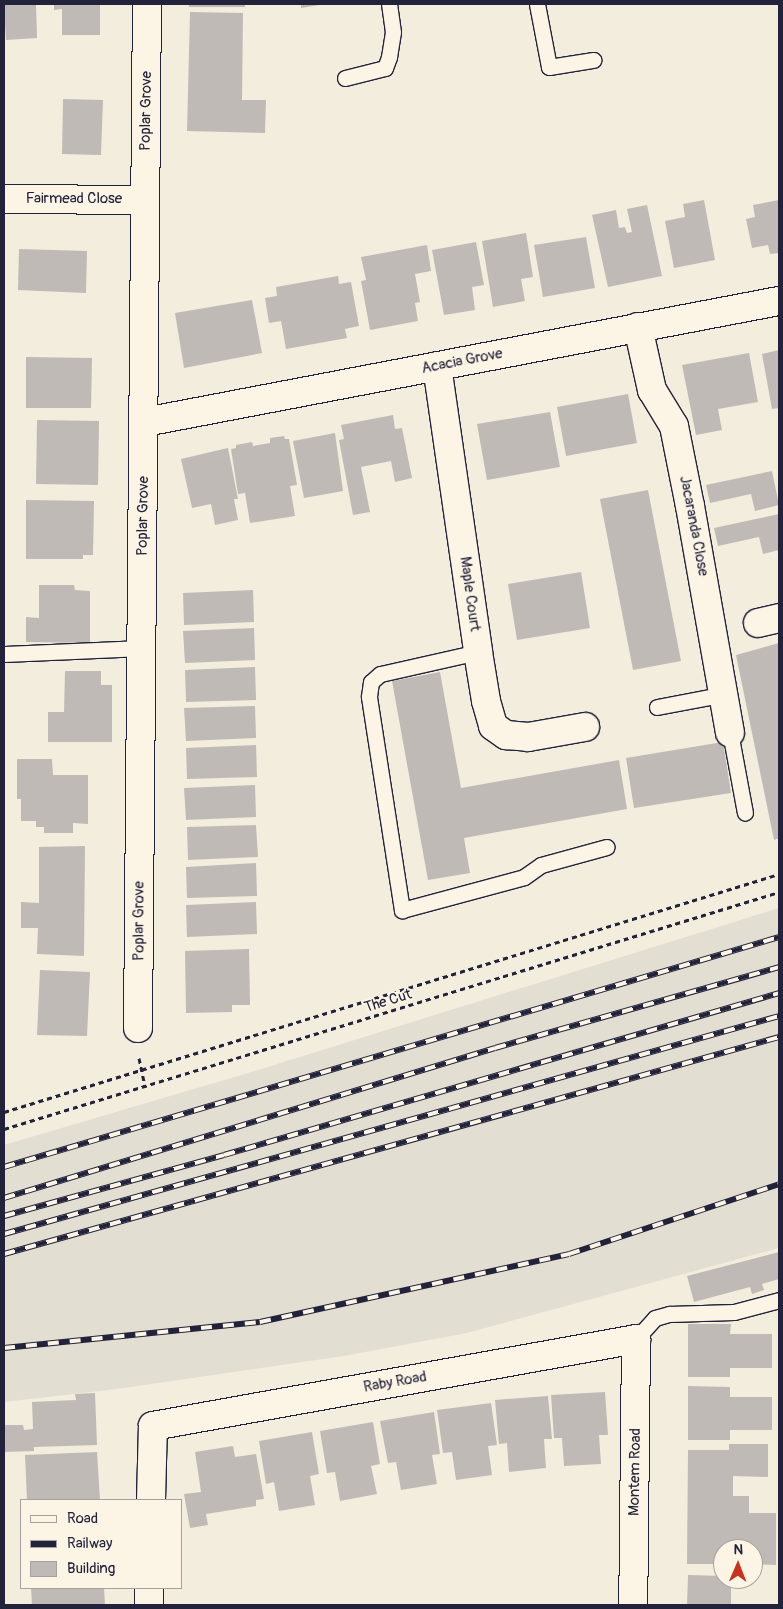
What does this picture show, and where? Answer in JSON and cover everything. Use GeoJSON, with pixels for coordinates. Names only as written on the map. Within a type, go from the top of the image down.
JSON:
{"type":"FeatureCollection","features":[{"type":"Feature","properties":{"kind":"street","name":"Poplar Grove"},"geometry":{"type":"LineString","coordinates":[[138,1028],[145,422],[147,4]]}},
{"type":"Feature","properties":{"kind":"street","name":"Fairmead Close"},"geometry":{"type":"LineString","coordinates":[[4,199],[145,200]]}},
{"type":"Feature","properties":{"kind":"street","name":"Acacia Grove"},"geometry":{"type":"LineString","coordinates":[[145,422],[779,301]]}},
{"type":"Feature","properties":{"kind":"street","name":"Jacaranda Close"},"geometry":{"type":"LineString","coordinates":[[638,327],[652,390],[674,426],[730,732]]}},
{"type":"Feature","properties":{"kind":"street","name":"Maple Court"},"geometry":{"type":"LineString","coordinates":[[437,366],[478,652],[486,701],[493,726],[506,735],[528,737],[584,727]]}},
{"type":"Feature","properties":{"kind":"street","name":"Raby Road"},"geometry":{"type":"LineString","coordinates":[[151,1499],[153,1426],[636,1339]]}},
{"type":"Feature","properties":{"kind":"street","name":"Montem Road"},"geometry":{"type":"LineString","coordinates":[[633,1605],[636,1339]]}},
{"type":"Feature","properties":{"kind":"street"},"geometry":{"type":"LineString","coordinates":[[149,1589],[149,1605]]}},
{"type":"Feature","properties":{"kind":"lane"},"geometry":{"type":"LineString","coordinates":[[345,78],[385,68],[389,57],[393,32],[389,4]]}},
{"type":"Feature","properties":{"kind":"lane"},"geometry":{"type":"LineString","coordinates":[[537,4],[549,67],[593,60]]}},
{"type":"Feature","properties":{"kind":"lane"},"geometry":{"type":"LineString","coordinates":[[4,654],[141,648]]}},
{"type":"Feature","properties":{"kind":"lane"},"geometry":{"type":"LineString","coordinates":[[478,652],[380,674],[371,682],[369,697],[402,910],[524,877],[540,865],[607,847]]}},
{"type":"Feature","properties":{"kind":"lane"},"geometry":{"type":"LineString","coordinates":[[656,707],[724,694]]}},
{"type":"Feature","properties":{"kind":"lane"},"geometry":{"type":"LineString","coordinates":[[730,732],[745,813]]}},
{"type":"Feature","properties":{"kind":"lane"},"geometry":{"type":"LineString","coordinates":[[636,1339],[655,1318],[662,1316],[734,1312],[779,1300]]}},
{"type":"Feature","properties":{"kind":"path"},"geometry":{"type":"LineString","coordinates":[[4,1112],[779,874]]}},
{"type":"Feature","properties":{"kind":"path","name":"The Cut"},"geometry":{"type":"LineString","coordinates":[[4,1129],[779,892]]}},
{"type":"Feature","properties":{"kind":"shaded area"},"geometry":{"type":"Polygon","coordinates":[[[779,908],[779,1248],[467,1333],[344,1356],[117,1389],[4,1402],[4,1145],[248,1073],[779,908]]]}},
{"type":"Feature","properties":{"kind":"building"},"geometry":{"type":"Polygon","coordinates":[[[4,4],[36,4],[37,38],[6,40],[4,4]]]}},
{"type":"Feature","properties":{"kind":"building"},"geometry":{"type":"Polygon","coordinates":[[[54,4],[100,4],[100,35],[62,35],[62,9],[54,10],[54,4]]]}},
{"type":"Feature","properties":{"kind":"building"},"geometry":{"type":"Polygon","coordinates":[[[189,4],[245,4],[245,7],[189,7],[189,4]]]}},
{"type":"Feature","properties":{"kind":"building"},"geometry":{"type":"Polygon","coordinates":[[[301,4],[319,4],[319,5],[301,8],[301,4]]]}},
{"type":"Feature","properties":{"kind":"building"},"geometry":{"type":"Polygon","coordinates":[[[190,12],[243,13],[242,100],[266,100],[265,133],[187,131],[190,12]]]}},
{"type":"Feature","properties":{"kind":"building"},"geometry":{"type":"Polygon","coordinates":[[[63,99],[103,100],[101,155],[62,154],[63,99]]]}},
{"type":"Feature","properties":{"kind":"building"},"geometry":{"type":"Polygon","coordinates":[[[704,200],[715,260],[674,268],[665,221],[685,217],[683,204],[704,200]]]}},
{"type":"Feature","properties":{"kind":"building"},"geometry":{"type":"Polygon","coordinates":[[[779,200],[779,253],[770,254],[768,245],[752,248],[746,219],[755,217],[753,205],[779,200]]]}},
{"type":"Feature","properties":{"kind":"building"},"geometry":{"type":"Polygon","coordinates":[[[647,205],[662,276],[608,287],[592,215],[616,210],[619,228],[625,227],[627,233],[632,232],[627,209],[647,205]]]}},
{"type":"Feature","properties":{"kind":"building"},"geometry":{"type":"Polygon","coordinates":[[[526,233],[533,277],[521,279],[525,301],[493,307],[482,241],[526,233]]]}},
{"type":"Feature","properties":{"kind":"building"},"geometry":{"type":"Polygon","coordinates":[[[586,237],[595,288],[543,297],[534,245],[586,237]]]}},
{"type":"Feature","properties":{"kind":"building"},"geometry":{"type":"Polygon","coordinates":[[[476,242],[484,285],[472,287],[475,310],[444,315],[432,250],[476,242]]]}},
{"type":"Feature","properties":{"kind":"building"},"geometry":{"type":"Polygon","coordinates":[[[427,245],[431,271],[415,274],[420,302],[415,303],[418,321],[370,330],[361,281],[366,280],[361,257],[427,245]]]}},
{"type":"Feature","properties":{"kind":"building"},"geometry":{"type":"Polygon","coordinates":[[[19,249],[87,251],[86,293],[18,290],[19,249]]]}},
{"type":"Feature","properties":{"kind":"building"},"geometry":{"type":"Polygon","coordinates":[[[338,276],[339,284],[351,282],[359,326],[345,329],[347,338],[286,349],[281,321],[269,323],[265,298],[277,296],[276,287],[338,276]]]}},
{"type":"Feature","properties":{"kind":"building"},"geometry":{"type":"Polygon","coordinates":[[[252,300],[262,353],[184,368],[175,313],[252,300]]]}},
{"type":"Feature","properties":{"kind":"building"},"geometry":{"type":"Polygon","coordinates":[[[779,350],[779,408],[772,409],[762,354],[779,350]]]}},
{"type":"Feature","properties":{"kind":"building"},"geometry":{"type":"Polygon","coordinates":[[[749,353],[758,402],[718,409],[722,430],[696,435],[682,365],[749,353]]]}},
{"type":"Feature","properties":{"kind":"building"},"geometry":{"type":"Polygon","coordinates":[[[26,357],[92,358],[91,408],[26,408],[26,357]]]}},
{"type":"Feature","properties":{"kind":"building"},"geometry":{"type":"Polygon","coordinates":[[[628,394],[637,443],[566,456],[557,407],[628,394]]]}},
{"type":"Feature","properties":{"kind":"building"},"geometry":{"type":"Polygon","coordinates":[[[550,412],[560,467],[487,480],[477,424],[550,412]]]}},
{"type":"Feature","properties":{"kind":"building"},"geometry":{"type":"Polygon","coordinates":[[[393,415],[395,429],[402,428],[412,478],[395,482],[391,461],[361,467],[370,512],[353,515],[339,440],[344,439],[341,425],[393,415]]]}},
{"type":"Feature","properties":{"kind":"building"},"geometry":{"type":"Polygon","coordinates":[[[37,420],[99,421],[98,485],[36,484],[37,420]]]}},
{"type":"Feature","properties":{"kind":"building"},"geometry":{"type":"Polygon","coordinates":[[[335,433],[343,491],[304,498],[293,441],[335,433]]]}},
{"type":"Feature","properties":{"kind":"building"},"geometry":{"type":"Polygon","coordinates":[[[284,436],[285,439],[289,439],[297,485],[290,486],[295,516],[250,523],[245,493],[238,494],[231,449],[236,448],[236,445],[252,442],[253,446],[270,443],[270,438],[284,436]]]}},
{"type":"Feature","properties":{"kind":"building"},"geometry":{"type":"Polygon","coordinates":[[[228,448],[238,499],[234,499],[238,520],[215,525],[211,504],[192,508],[181,459],[228,448]]]}},
{"type":"Feature","properties":{"kind":"building"},"geometry":{"type":"Polygon","coordinates":[[[772,471],[779,505],[755,511],[751,494],[710,503],[706,485],[772,471]]]}},
{"type":"Feature","properties":{"kind":"building"},"geometry":{"type":"Polygon","coordinates":[[[648,490],[681,661],[633,670],[600,499],[648,490]]]}},
{"type":"Feature","properties":{"kind":"building"},"geometry":{"type":"Polygon","coordinates":[[[26,500],[94,501],[93,555],[83,555],[83,559],[26,559],[26,500]]]}},
{"type":"Feature","properties":{"kind":"building"},"geometry":{"type":"Polygon","coordinates":[[[779,514],[779,550],[763,554],[759,537],[718,546],[714,528],[779,514]]]}},
{"type":"Feature","properties":{"kind":"building"},"geometry":{"type":"Polygon","coordinates":[[[581,572],[590,628],[517,640],[508,584],[581,572]]]}},
{"type":"Feature","properties":{"kind":"building"},"geometry":{"type":"Polygon","coordinates":[[[39,585],[74,585],[75,590],[90,591],[90,643],[26,642],[26,617],[39,618],[39,585]]]}},
{"type":"Feature","properties":{"kind":"building"},"geometry":{"type":"Polygon","coordinates":[[[253,590],[254,622],[184,625],[183,593],[253,590]]]}},
{"type":"Feature","properties":{"kind":"building"},"geometry":{"type":"Polygon","coordinates":[[[254,628],[255,660],[185,663],[183,631],[254,628]]]}},
{"type":"Feature","properties":{"kind":"building"},"geometry":{"type":"Polygon","coordinates":[[[779,643],[779,838],[774,840],[736,655],[779,643]]]}},
{"type":"Feature","properties":{"kind":"building"},"geometry":{"type":"Polygon","coordinates":[[[255,667],[256,700],[186,702],[185,670],[255,667]]]}},
{"type":"Feature","properties":{"kind":"building"},"geometry":{"type":"Polygon","coordinates":[[[65,671],[101,671],[101,685],[112,685],[112,742],[48,742],[48,712],[64,712],[65,671]]]}},
{"type":"Feature","properties":{"kind":"building"},"geometry":{"type":"Polygon","coordinates":[[[440,672],[461,788],[619,760],[627,809],[464,838],[470,873],[428,880],[392,681],[440,672]]]}},
{"type":"Feature","properties":{"kind":"building"},"geometry":{"type":"Polygon","coordinates":[[[255,706],[256,738],[186,741],[184,708],[255,706]]]}},
{"type":"Feature","properties":{"kind":"building"},"geometry":{"type":"Polygon","coordinates":[[[723,742],[731,793],[634,808],[626,758],[723,742]]]}},
{"type":"Feature","properties":{"kind":"building"},"geometry":{"type":"Polygon","coordinates":[[[256,745],[257,777],[187,779],[186,748],[256,745]]]}},
{"type":"Feature","properties":{"kind":"building"},"geometry":{"type":"Polygon","coordinates":[[[17,759],[52,759],[53,775],[88,775],[88,824],[73,823],[73,833],[44,833],[44,827],[36,827],[36,821],[21,821],[21,799],[17,799],[17,759]]]}},
{"type":"Feature","properties":{"kind":"building"},"geometry":{"type":"Polygon","coordinates":[[[255,785],[256,817],[186,820],[184,788],[255,785]]]}},
{"type":"Feature","properties":{"kind":"building"},"geometry":{"type":"Polygon","coordinates":[[[256,825],[258,857],[188,860],[187,827],[256,825]]]}},
{"type":"Feature","properties":{"kind":"building"},"geometry":{"type":"Polygon","coordinates":[[[85,846],[84,956],[37,954],[38,928],[21,928],[21,902],[39,903],[39,847],[85,846]]]}},
{"type":"Feature","properties":{"kind":"building"},"geometry":{"type":"Polygon","coordinates":[[[256,863],[257,896],[187,898],[186,867],[256,863]]]}},
{"type":"Feature","properties":{"kind":"building"},"geometry":{"type":"Polygon","coordinates":[[[256,902],[257,934],[187,937],[186,905],[256,902]]]}},
{"type":"Feature","properties":{"kind":"building"},"geometry":{"type":"Polygon","coordinates":[[[249,949],[250,1005],[232,1005],[232,1012],[186,1013],[185,951],[249,949]]]}},
{"type":"Feature","properties":{"kind":"building"},"geometry":{"type":"Polygon","coordinates":[[[40,970],[90,972],[87,1036],[37,1035],[40,970]]]}},
{"type":"Feature","properties":{"kind":"building"},"geometry":{"type":"Polygon","coordinates":[[[779,1252],[779,1279],[762,1284],[764,1290],[752,1294],[750,1287],[694,1302],[687,1276],[779,1252]]]}},
{"type":"Feature","properties":{"kind":"building"},"geometry":{"type":"Polygon","coordinates":[[[688,1324],[731,1324],[730,1334],[772,1334],[772,1368],[730,1368],[730,1377],[688,1377],[688,1324]]]}},
{"type":"Feature","properties":{"kind":"building"},"geometry":{"type":"Polygon","coordinates":[[[688,1386],[730,1387],[730,1397],[772,1397],[772,1430],[730,1430],[730,1440],[688,1440],[688,1386]]]}},
{"type":"Feature","properties":{"kind":"building"},"geometry":{"type":"Polygon","coordinates":[[[605,1392],[608,1435],[599,1435],[601,1464],[564,1466],[562,1438],[554,1438],[551,1395],[605,1392]]]}},
{"type":"Feature","properties":{"kind":"building"},"geometry":{"type":"Polygon","coordinates":[[[95,1393],[97,1445],[34,1447],[34,1451],[4,1452],[4,1425],[23,1425],[24,1430],[33,1429],[32,1402],[76,1400],[75,1394],[95,1393]]]}},
{"type":"Feature","properties":{"kind":"building"},"geometry":{"type":"Polygon","coordinates":[[[548,1396],[552,1439],[544,1439],[546,1468],[509,1472],[507,1443],[499,1444],[495,1400],[548,1396]]]}},
{"type":"Feature","properties":{"kind":"building"},"geometry":{"type":"Polygon","coordinates":[[[491,1403],[497,1445],[488,1446],[492,1475],[456,1480],[452,1452],[443,1453],[437,1410],[491,1403]]]}},
{"type":"Feature","properties":{"kind":"building"},"geometry":{"type":"Polygon","coordinates":[[[434,1412],[440,1454],[432,1455],[437,1484],[401,1490],[396,1462],[388,1463],[380,1421],[434,1412]]]}},
{"type":"Feature","properties":{"kind":"building"},"geometry":{"type":"Polygon","coordinates":[[[373,1422],[380,1464],[371,1466],[377,1494],[340,1501],[335,1472],[327,1473],[320,1431],[373,1422]]]}},
{"type":"Feature","properties":{"kind":"building"},"geometry":{"type":"Polygon","coordinates":[[[312,1432],[319,1474],[310,1476],[315,1505],[279,1511],[274,1482],[266,1484],[259,1441],[312,1432]]]}},
{"type":"Feature","properties":{"kind":"building"},"geometry":{"type":"Polygon","coordinates":[[[729,1444],[768,1444],[768,1477],[733,1476],[733,1496],[749,1496],[749,1513],[776,1513],[776,1565],[763,1564],[763,1539],[713,1539],[713,1564],[687,1564],[688,1450],[729,1450],[729,1444]]]}},
{"type":"Feature","properties":{"kind":"building"},"geometry":{"type":"Polygon","coordinates":[[[233,1446],[235,1457],[256,1454],[264,1499],[256,1500],[256,1506],[206,1514],[208,1525],[190,1528],[184,1494],[201,1492],[195,1452],[233,1446]]]}},
{"type":"Feature","properties":{"kind":"building"},"geometry":{"type":"Polygon","coordinates":[[[97,1452],[100,1499],[27,1499],[25,1455],[97,1452]]]}},
{"type":"Feature","properties":{"kind":"building"},"geometry":{"type":"Polygon","coordinates":[[[688,1575],[713,1576],[713,1589],[731,1589],[731,1605],[687,1605],[688,1575]]]}},
{"type":"Feature","properties":{"kind":"building"},"geometry":{"type":"Polygon","coordinates":[[[31,1589],[104,1589],[105,1605],[32,1605],[31,1589]]]}},
{"type":"Feature","properties":{"kind":"railway"},"geometry":{"type":"LineString","coordinates":[[4,1167],[779,937]]}},
{"type":"Feature","properties":{"kind":"railway"},"geometry":{"type":"LineString","coordinates":[[4,1198],[495,1048],[779,967]]}},
{"type":"Feature","properties":{"kind":"railway"},"geometry":{"type":"LineString","coordinates":[[4,1216],[224,1155],[779,993]]}},
{"type":"Feature","properties":{"kind":"railway"},"geometry":{"type":"LineString","coordinates":[[4,1234],[779,1016]]}},
{"type":"Feature","properties":{"kind":"railway"},"geometry":{"type":"LineString","coordinates":[[4,1254],[779,1037]]}},
{"type":"Feature","properties":{"kind":"railway"},"geometry":{"type":"LineString","coordinates":[[4,1348],[260,1322],[569,1254],[779,1184]]}}]}
